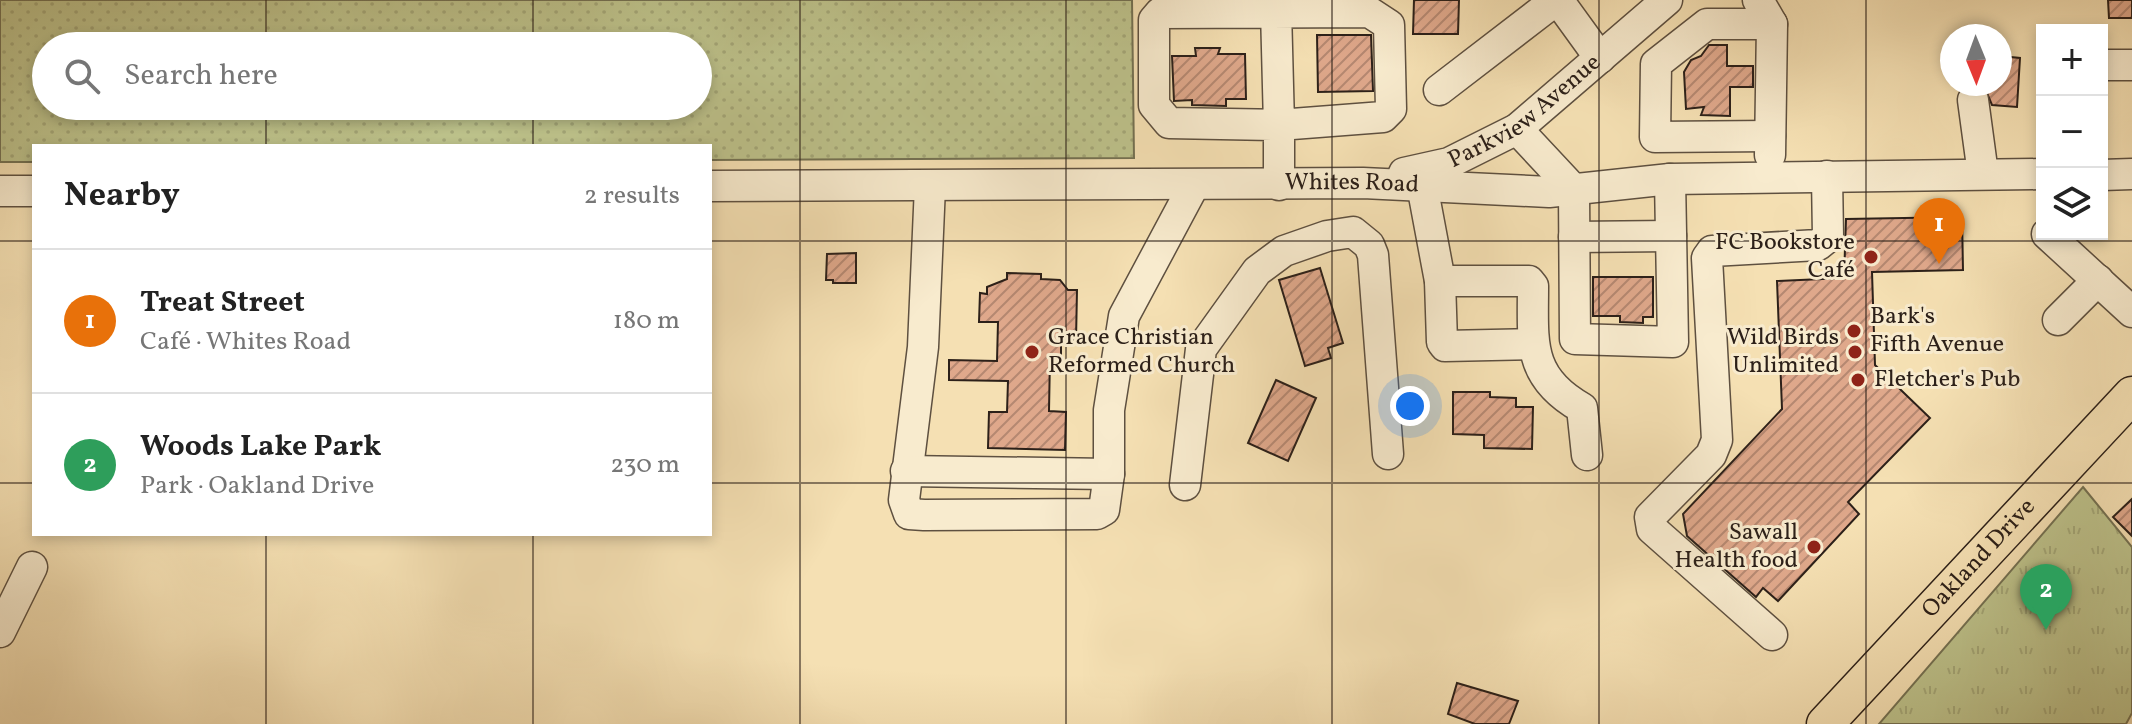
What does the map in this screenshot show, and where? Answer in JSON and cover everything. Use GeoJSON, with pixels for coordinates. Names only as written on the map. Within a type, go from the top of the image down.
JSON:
{"type":"FeatureCollection","features":[{"type":"Feature","properties":{"kind":"main road","name":"Oakland Drive"},"geometry":{"type":"LineString","coordinates":[[1825,724],[2132,395]]}},
{"type":"Feature","properties":{"kind":"street"},"geometry":{"type":"LineString","coordinates":[[1439,90],[1557,0],[1600,58]]}},
{"type":"Feature","properties":{"kind":"street","name":"Parkview Avenue"},"geometry":{"type":"LineString","coordinates":[[1358,183],[1449,163],[1517,129],[1667,0]]}},
{"type":"Feature","properties":{"kind":"street"},"geometry":{"type":"LineString","coordinates":[[1276,10],[1279,185]]}},
{"type":"Feature","properties":{"kind":"street"},"geometry":{"type":"LineString","coordinates":[[1276,10],[1369,12],[1389,25],[1391,109],[1383,117],[1279,125],[1169,123],[1154,105],[1154,20],[1160,13],[1276,10]]}},
{"type":"Feature","properties":{"kind":"street"},"geometry":{"type":"LineString","coordinates":[[1770,136],[1655,137],[1656,64],[1707,24],[1765,12],[1770,136],[1770,177]]}},
{"type":"Feature","properties":{"kind":"street"},"geometry":{"type":"LineString","coordinates":[[2108,65],[2132,65]]}},
{"type":"Feature","properties":{"kind":"street"},"geometry":{"type":"LineString","coordinates":[[1973,100],[1983,174]]}},
{"type":"Feature","properties":{"kind":"street"},"geometry":{"type":"LineString","coordinates":[[1517,129],[1574,190],[1575,339],[1673,342],[1670,179]]}},
{"type":"Feature","properties":{"kind":"street","name":"Whites Road"},"geometry":{"type":"LineString","coordinates":[[712,186],[1358,183],[1549,192],[1670,179],[2036,174]]}},
{"type":"Feature","properties":{"kind":"street"},"geometry":{"type":"LineString","coordinates":[[2108,175],[2132,174]]}},
{"type":"Feature","properties":{"kind":"street"},"geometry":{"type":"LineString","coordinates":[[1772,635],[1652,529],[1650,517],[1711,455],[1717,440],[1707,258],[1712,251],[1818,245],[1828,237],[1827,176]]}},
{"type":"Feature","properties":{"kind":"street"},"geometry":{"type":"LineString","coordinates":[[1353,232],[1358,183]]}},
{"type":"Feature","properties":{"kind":"street"},"geometry":{"type":"LineString","coordinates":[[930,186],[923,347],[906,471],[906,511],[924,515],[1097,514],[1107,504],[1109,410],[1124,316],[1194,185]]}},
{"type":"Feature","properties":{"kind":"street"},"geometry":{"type":"LineString","coordinates":[[1422,185],[1440,281],[1442,342],[1445,346],[1533,344]]}},
{"type":"Feature","properties":{"kind":"street"},"geometry":{"type":"LineString","coordinates":[[0,191],[32,191]]}},
{"type":"Feature","properties":{"kind":"street"},"geometry":{"type":"LineString","coordinates":[[1185,485],[1201,349],[1257,271],[1284,251],[1327,236],[1353,232],[1369,245],[1373,255],[1388,454]]}},
{"type":"Feature","properties":{"kind":"street"},"geometry":{"type":"LineString","coordinates":[[1574,237],[1671,236]]}},
{"type":"Feature","properties":{"kind":"street"},"geometry":{"type":"LineString","coordinates":[[2054,240],[2132,312]]}},
{"type":"Feature","properties":{"kind":"street"},"geometry":{"type":"LineString","coordinates":[[2058,320],[2098,280]]}},
{"type":"Feature","properties":{"kind":"street"},"geometry":{"type":"LineString","coordinates":[[1440,281],[1529,281],[1533,286],[1533,344],[1541,373],[1558,395],[1582,408],[1587,455]]}},
{"type":"Feature","properties":{"kind":"street"},"geometry":{"type":"LineString","coordinates":[[906,471],[1109,474]]}},
{"type":"Feature","properties":{"kind":"street"},"geometry":{"type":"LineString","coordinates":[[0,632],[32,567]]}},
{"type":"Feature","properties":{"kind":"green space"},"geometry":{"type":"Polygon","coordinates":[[[0,0],[1132,0],[1134,158],[712,160],[712,144],[32,144],[32,162],[0,162],[0,0]]]}},
{"type":"Feature","properties":{"kind":"green space"},"geometry":{"type":"Polygon","coordinates":[[[2083,487],[2132,547],[2132,713],[2126,724],[1879,724],[2083,487]]]}},
{"type":"Feature","properties":{"kind":"building"},"geometry":{"type":"Polygon","coordinates":[[[1414,0],[1459,0],[1458,34],[1413,34],[1414,0]]]}},
{"type":"Feature","properties":{"kind":"building"},"geometry":{"type":"Polygon","coordinates":[[[2108,0],[2132,0],[2132,18],[2109,18],[2108,0]]]}},
{"type":"Feature","properties":{"kind":"building"},"geometry":{"type":"Polygon","coordinates":[[[1317,35],[1371,35],[1373,91],[1318,92],[1317,35]]]}},
{"type":"Feature","properties":{"kind":"building"},"geometry":{"type":"Polygon","coordinates":[[[1709,45],[1727,45],[1727,66],[1753,66],[1753,87],[1730,87],[1730,116],[1701,115],[1704,107],[1686,109],[1684,72],[1691,60],[1701,56],[1709,45]]]}},
{"type":"Feature","properties":{"kind":"building"},"geometry":{"type":"Polygon","coordinates":[[[1195,48],[1220,48],[1218,54],[1245,54],[1246,99],[1226,99],[1226,106],[1192,105],[1192,100],[1174,101],[1172,56],[1196,56],[1195,48]]]}},
{"type":"Feature","properties":{"kind":"building"},"geometry":{"type":"Polygon","coordinates":[[[2012,57],[2020,58],[2017,107],[1992,105],[1988,96],[2012,96],[2012,57]]]}},
{"type":"Feature","properties":{"kind":"building"},"geometry":{"type":"Polygon","coordinates":[[[1962,217],[1963,270],[1872,272],[1875,365],[1930,418],[1848,502],[1859,514],[1778,601],[1763,588],[1756,597],[1687,536],[1683,514],[1782,409],[1777,281],[1844,278],[1846,219],[1962,217]]]}},
{"type":"Feature","properties":{"kind":"building"},"geometry":{"type":"Polygon","coordinates":[[[856,253],[856,283],[826,280],[827,254],[856,253]]]}},
{"type":"Feature","properties":{"kind":"building"},"geometry":{"type":"Polygon","coordinates":[[[1320,268],[1343,343],[1328,348],[1331,358],[1305,366],[1279,280],[1320,268]]]}},
{"type":"Feature","properties":{"kind":"building"},"geometry":{"type":"Polygon","coordinates":[[[1007,273],[1041,274],[1041,279],[1060,280],[1068,290],[1077,290],[1076,340],[1061,339],[1061,357],[1050,356],[1049,411],[1066,412],[1065,450],[988,448],[989,412],[1007,412],[1008,381],[949,380],[949,360],[997,361],[998,322],[979,322],[980,293],[987,294],[987,287],[1007,279],[1007,273]]]}},
{"type":"Feature","properties":{"kind":"building"},"geometry":{"type":"Polygon","coordinates":[[[1593,277],[1653,277],[1653,317],[1643,317],[1643,323],[1620,322],[1620,316],[1593,316],[1593,277]]]}},
{"type":"Feature","properties":{"kind":"building"},"geometry":{"type":"Polygon","coordinates":[[[1276,380],[1316,398],[1288,461],[1248,443],[1276,380]]]}},
{"type":"Feature","properties":{"kind":"building"},"geometry":{"type":"Polygon","coordinates":[[[1453,392],[1490,392],[1490,397],[1516,398],[1516,407],[1533,407],[1532,449],[1484,448],[1484,435],[1453,434],[1453,392]]]}},
{"type":"Feature","properties":{"kind":"building"},"geometry":{"type":"Polygon","coordinates":[[[2132,499],[2132,536],[2113,517],[2132,499]]]}},
{"type":"Feature","properties":{"kind":"building"},"geometry":{"type":"Polygon","coordinates":[[[1457,683],[1518,701],[1509,724],[1475,724],[1448,714],[1457,683]]]}},
{"type":"Feature","properties":{"kind":"place","name":"FC Bookstore Café"},"geometry":{"type":"Point","coordinates":[1871,257]}},
{"type":"Feature","properties":{"kind":"place","name":"Treat Street"},"geometry":{"type":"Point","coordinates":[1939,264]}},
{"type":"Feature","properties":{"kind":"place","name":"Bark's Fifth Avenue"},"geometry":{"type":"Point","coordinates":[1854,331]}},
{"type":"Feature","properties":{"kind":"place","name":"Grace Christian Reformed Church"},"geometry":{"type":"Point","coordinates":[1032,352]}},
{"type":"Feature","properties":{"kind":"place","name":"Wild Birds Unlimited"},"geometry":{"type":"Point","coordinates":[1855,352]}},
{"type":"Feature","properties":{"kind":"place","name":"Fletcher's Pub"},"geometry":{"type":"Point","coordinates":[1858,380]}},
{"type":"Feature","properties":{"kind":"place","name":"Sawall Health food"},"geometry":{"type":"Point","coordinates":[1814,547]}},
{"type":"Feature","properties":{"kind":"place","name":"Woods Lake Park"},"geometry":{"type":"Point","coordinates":[2046,630]}}]}
